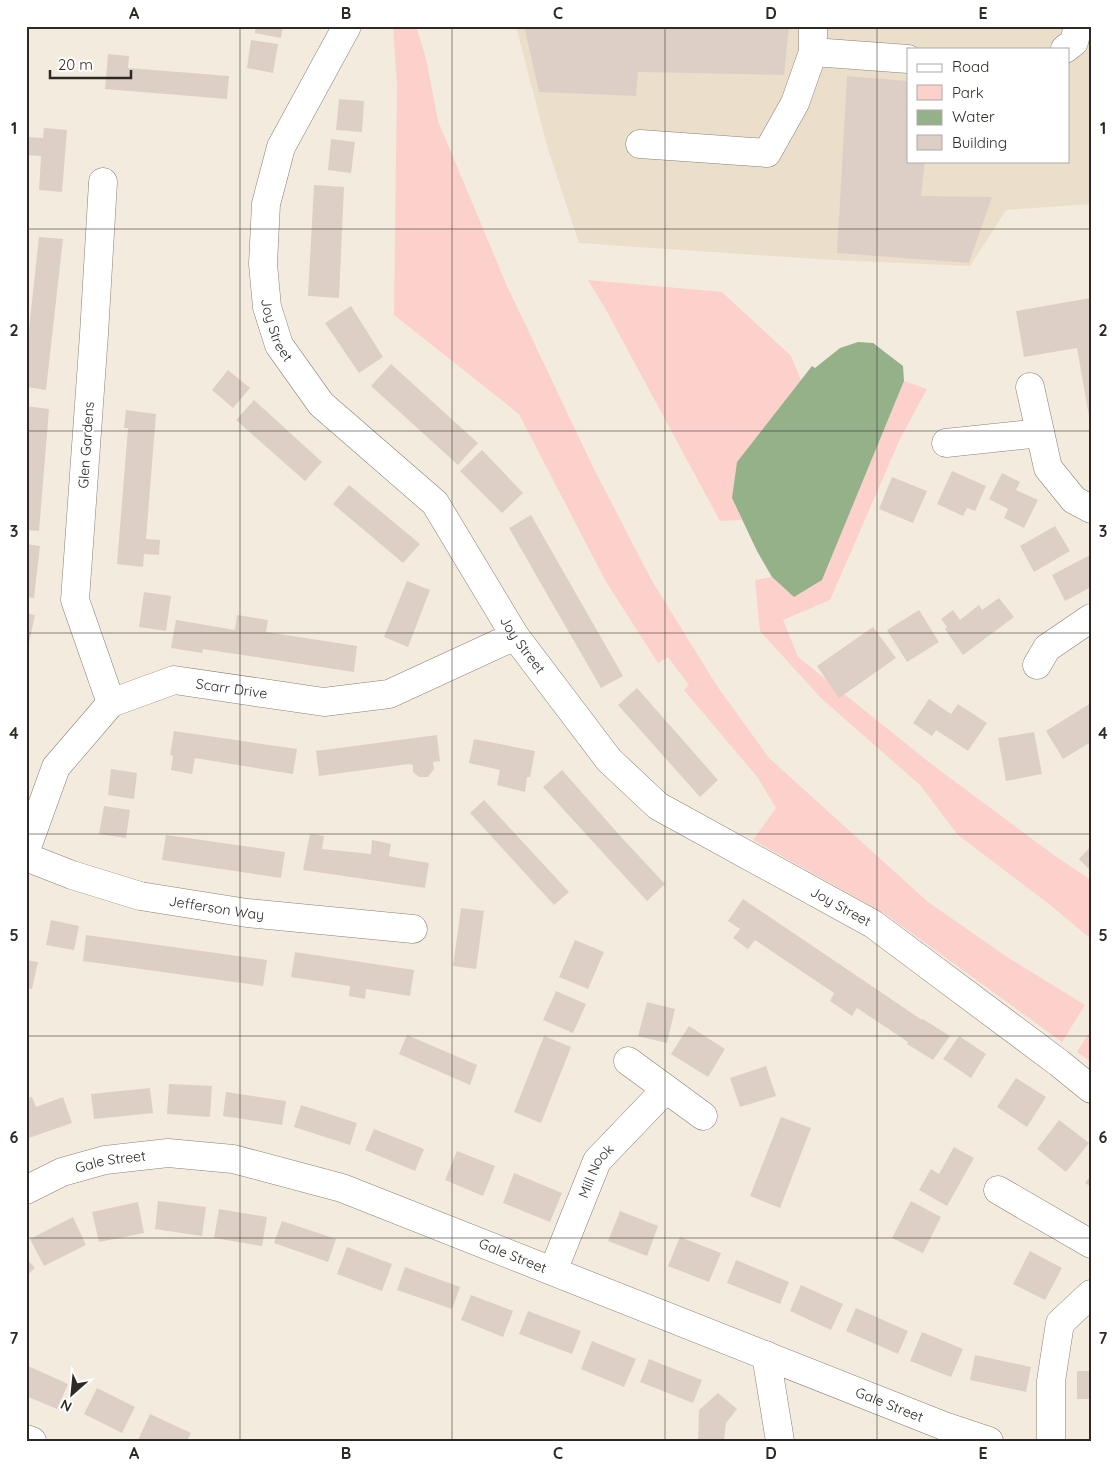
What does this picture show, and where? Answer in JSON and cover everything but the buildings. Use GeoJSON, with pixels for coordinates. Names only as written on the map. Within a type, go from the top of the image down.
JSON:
{"type":"FeatureCollection","features":[{"type":"Feature","properties":{"kind":"street","name":"Joy Street"},"geometry":{"type":"LineString","coordinates":[[347,26],[281,147],[266,204],[263,264],[267,307],[279,345],[322,404],[435,503],[515,636],[609,760],[658,806],[873,924],[1091,1089]]}},
{"type":"Feature","properties":{"kind":"street"},"geometry":{"type":"LineString","coordinates":[[1066,48],[1074,42],[1078,26]]}},
{"type":"Feature","properties":{"kind":"street"},"geometry":{"type":"LineString","coordinates":[[640,144],[767,153],[795,103],[813,39],[907,59]]}},
{"type":"Feature","properties":{"kind":"street","name":"Glen Gardens"},"geometry":{"type":"LineString","coordinates":[[103,182],[75,600],[111,703]]}},
{"type":"Feature","properties":{"kind":"street"},"geometry":{"type":"LineString","coordinates":[[1030,387],[1048,468],[1074,500],[1091,509]]}},
{"type":"Feature","properties":{"kind":"street"},"geometry":{"type":"LineString","coordinates":[[946,443],[1040,433]]}},
{"type":"Feature","properties":{"kind":"street"},"geometry":{"type":"LineString","coordinates":[[1037,666],[1047,648],[1091,618]]}},
{"type":"Feature","properties":{"kind":"street","name":"Scarr Drive"},"geometry":{"type":"LineString","coordinates":[[26,850],[56,767],[111,703],[174,680],[324,702],[389,694],[515,636]]}},
{"type":"Feature","properties":{"kind":"street","name":"Jefferson Way"},"geometry":{"type":"LineString","coordinates":[[26,857],[72,875],[140,896],[247,913],[413,929]]}},
{"type":"Feature","properties":{"kind":"street"},"geometry":{"type":"LineString","coordinates":[[628,1061],[703,1116]]}},
{"type":"Feature","properties":{"kind":"street","name":"Mill Nook"},"geometry":{"type":"LineString","coordinates":[[552,1271],[597,1161],[666,1089]]}},
{"type":"Feature","properties":{"kind":"street","name":"Gale Street"},"geometry":{"type":"LineString","coordinates":[[26,1190],[62,1172],[105,1160],[168,1153],[233,1159],[342,1188],[766,1355],[938,1433],[988,1441]]}},
{"type":"Feature","properties":{"kind":"street"},"geometry":{"type":"LineString","coordinates":[[998,1190],[1091,1244]]}},
{"type":"Feature","properties":{"kind":"street"},"geometry":{"type":"LineString","coordinates":[[1051,1441],[1051,1380],[1060,1323],[1091,1294]]}},
{"type":"Feature","properties":{"kind":"street"},"geometry":{"type":"LineString","coordinates":[[766,1355],[780,1441]]}},
{"type":"Feature","properties":{"kind":"street"},"geometry":{"type":"LineString","coordinates":[[26,1439],[32,1441]]}},
{"type":"Feature","properties":{"kind":"shaded area"},"geometry":{"type":"Polygon","coordinates":[[[516,26],[1091,26],[1091,204],[1006,210],[970,266],[833,260],[579,243],[547,146],[516,26]]]}},
{"type":"Feature","properties":{"kind":"green space"},"geometry":{"type":"Polygon","coordinates":[[[393,26],[416,26],[426,58],[438,121],[507,286],[593,467],[652,581],[717,686],[769,758],[928,902],[1007,957],[1085,1005],[1062,1042],[884,913],[753,840],[776,808],[758,778],[684,690],[689,685],[668,657],[658,663],[605,580],[519,414],[394,315],[397,84],[393,26]]]}},
{"type":"Feature","properties":{"kind":"green space"},"geometry":{"type":"Polygon","coordinates":[[[588,280],[722,292],[791,356],[801,380],[737,462],[732,498],[742,520],[720,521],[588,280]]]}},
{"type":"Feature","properties":{"kind":"green space"},"geometry":{"type":"Polygon","coordinates":[[[904,381],[927,389],[900,439],[830,600],[783,620],[798,657],[930,763],[1055,856],[1091,880],[1091,939],[1049,904],[958,835],[920,785],[821,698],[760,631],[755,580],[772,577],[794,597],[822,580],[904,381]]]}},
{"type":"Feature","properties":{"kind":"green space"},"geometry":{"type":"Polygon","coordinates":[[[1091,1030],[1091,1062],[1077,1052],[1091,1030]]]}},
{"type":"Feature","properties":{"kind":"water"},"geometry":{"type":"Polygon","coordinates":[[[858,342],[873,343],[903,366],[904,381],[822,580],[794,597],[772,577],[757,551],[732,498],[737,462],[812,366],[815,368],[840,348],[858,342]]]}}]}
